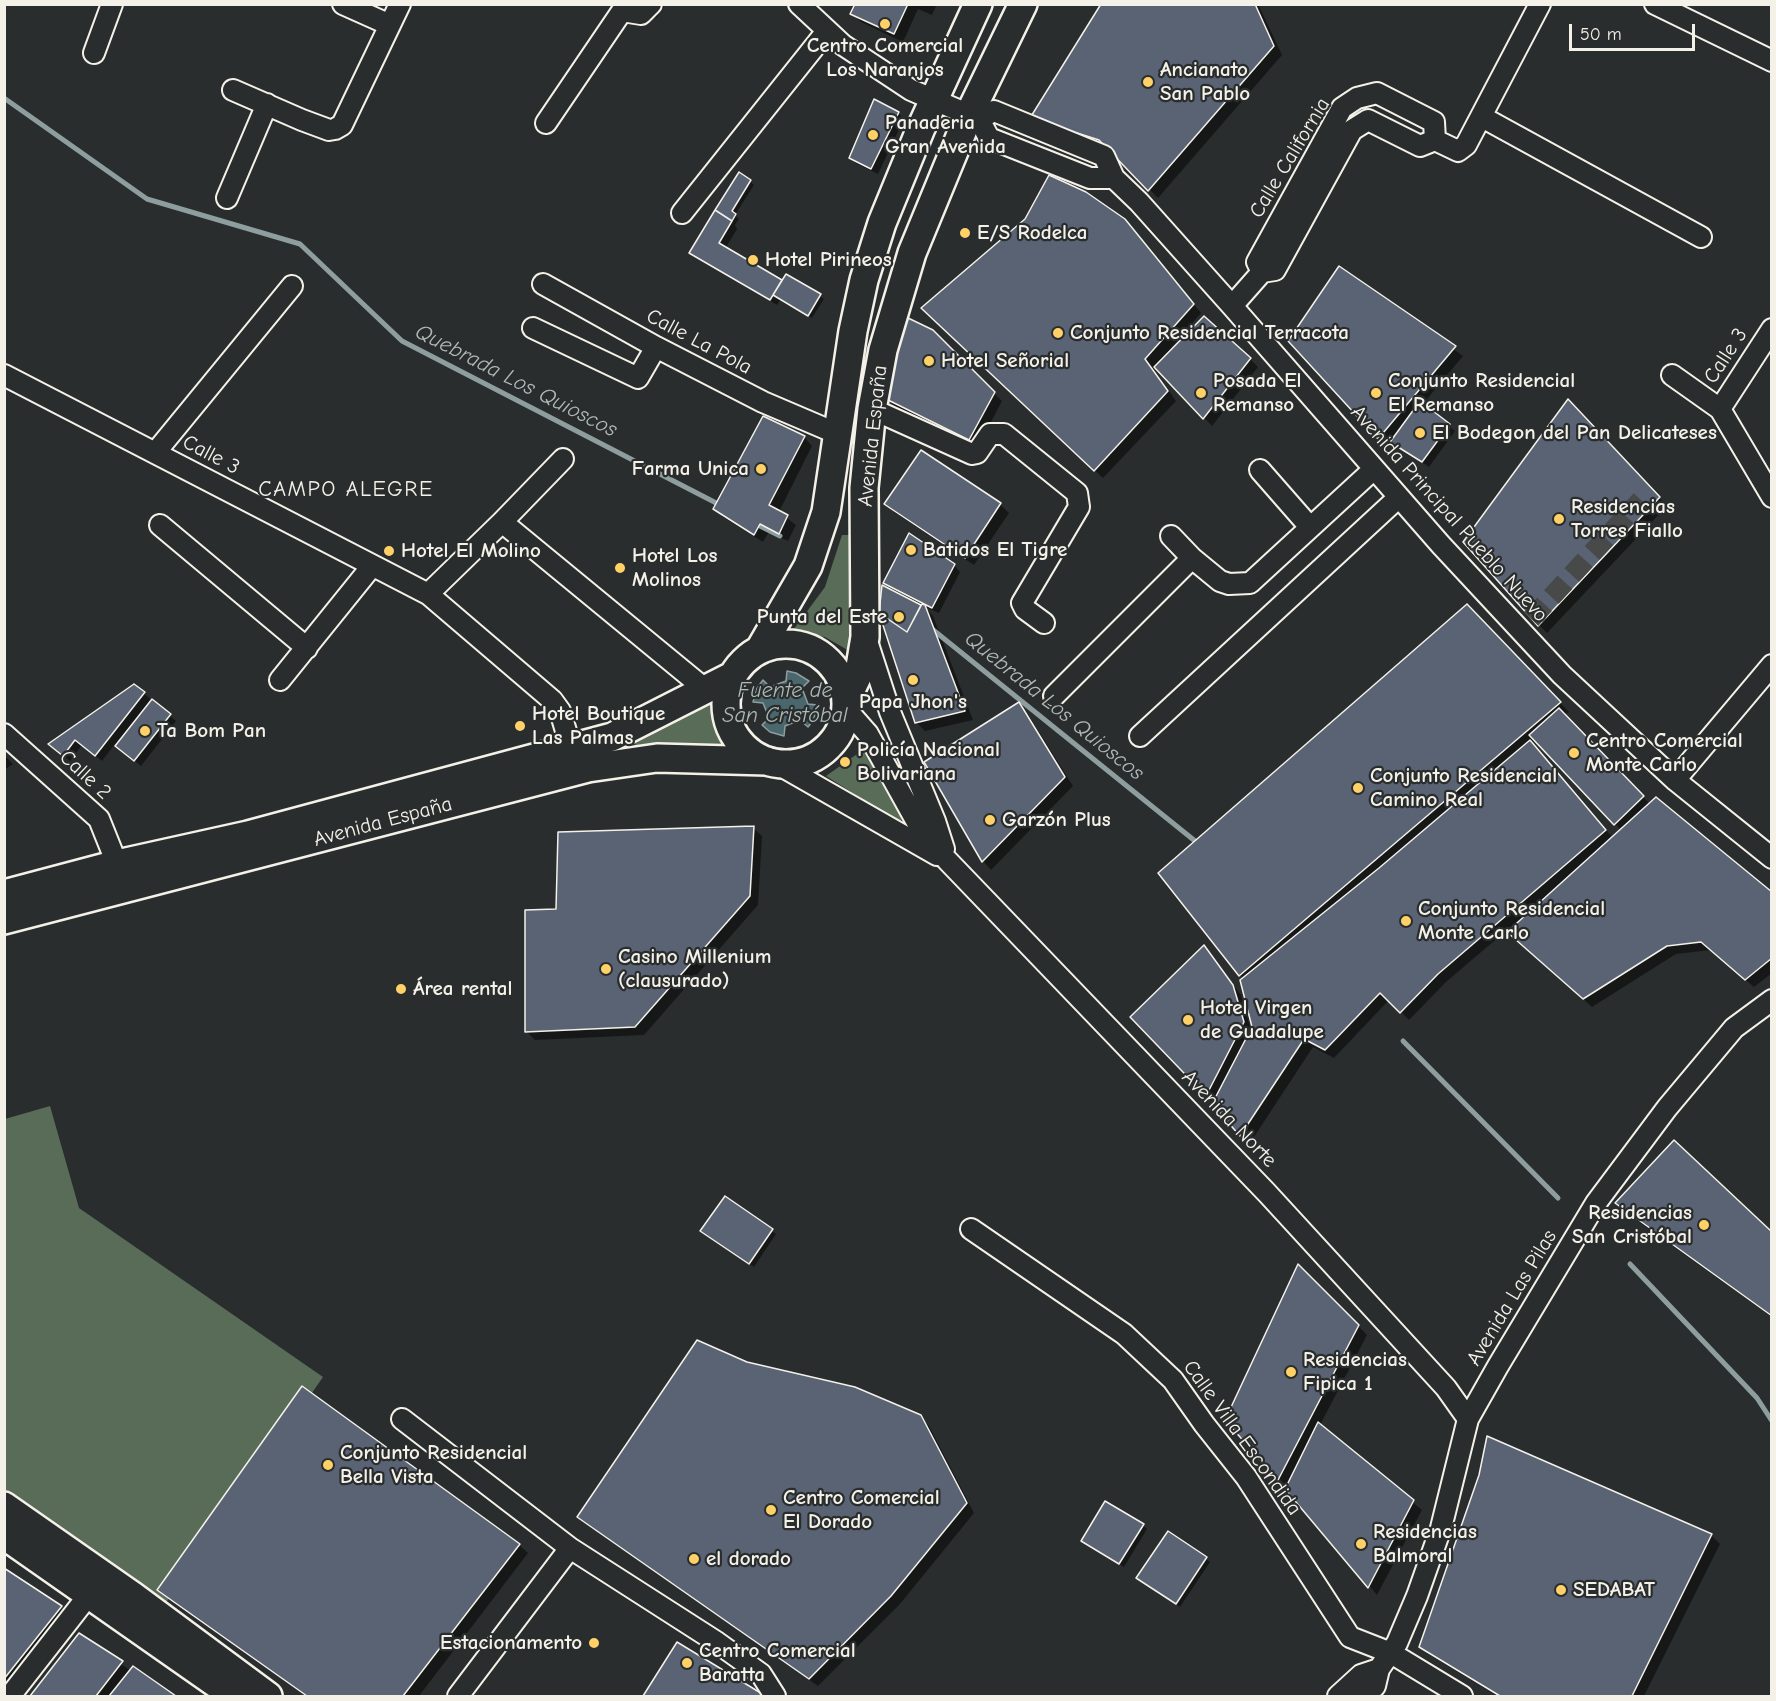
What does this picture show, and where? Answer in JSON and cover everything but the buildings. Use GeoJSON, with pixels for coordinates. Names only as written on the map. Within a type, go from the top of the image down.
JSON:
{"type":"FeatureCollection","features":[{"type":"Feature","properties":{"kind":"main road","name":"Avenida España"},"geometry":{"type":"LineString","coordinates":[[760,649],[808,566],[826,512],[853,331],[864,280],[886,212],[978,4]]}},
{"type":"Feature","properties":{"kind":"main road","name":"Avenida España"},"geometry":{"type":"LineString","coordinates":[[847,704],[859,674],[865,637],[864,488],[872,409],[883,350],[912,253],[1023,4]]}},
{"type":"Feature","properties":{"kind":"main road"},"geometry":{"type":"LineString","coordinates":[[788,644],[816,650],[831,663],[842,679],[847,704],[842,729],[831,745],[815,758],[796,764],[771,762],[745,747],[730,727],[725,710],[726,693],[732,676],[743,660],[760,649],[788,644]]}},
{"type":"Feature","properties":{"kind":"main road","name":"Avenida España"},"geometry":{"type":"LineString","coordinates":[[4,894],[117,864],[248,835],[612,737],[732,676]]}},
{"type":"Feature","properties":{"kind":"main road","name":"Avenida España"},"geometry":{"type":"LineString","coordinates":[[4,920],[588,768],[657,758],[771,762]]}},
{"type":"Feature","properties":{"kind":"main road"},"geometry":{"type":"LineString","coordinates":[[4,1506],[133,1596],[268,1696]]}},
{"type":"Feature","properties":{"kind":"main road"},"geometry":{"type":"LineString","coordinates":[[4,1535],[88,1596],[234,1696]]}},
{"type":"Feature","properties":{"kind":"street"},"geometry":{"type":"LineString","coordinates":[[94,53],[111,4]]}},
{"type":"Feature","properties":{"kind":"street"},"geometry":{"type":"LineString","coordinates":[[343,4],[390,25]]}},
{"type":"Feature","properties":{"kind":"street"},"geometry":{"type":"LineString","coordinates":[[233,90],[329,130],[342,125],[400,4]]}},
{"type":"Feature","properties":{"kind":"street"},"geometry":{"type":"LineString","coordinates":[[546,123],[622,11],[641,14],[651,4]]}},
{"type":"Feature","properties":{"kind":"street","name":"Calle California"},"geometry":{"type":"LineString","coordinates":[[1232,306],[1262,272],[1275,270],[1352,130],[1368,120],[1420,146],[1435,140],[1458,151],[1466,145],[1540,4]]}},
{"type":"Feature","properties":{"kind":"street"},"geometry":{"type":"LineString","coordinates":[[1655,4],[1772,61]]}},
{"type":"Feature","properties":{"kind":"street"},"geometry":{"type":"LineString","coordinates":[[808,8],[827,32],[911,90],[974,117],[989,138],[1090,178],[1114,178]]}},
{"type":"Feature","properties":{"kind":"street"},"geometry":{"type":"LineString","coordinates":[[682,213],[827,32]]}},
{"type":"Feature","properties":{"kind":"street","name":"Calle California"},"geometry":{"type":"LineString","coordinates":[[1262,272],[1257,262],[1342,108],[1357,98],[1377,93],[1434,122],[1435,140]]}},
{"type":"Feature","properties":{"kind":"street"},"geometry":{"type":"LineString","coordinates":[[227,198],[267,104]]}},
{"type":"Feature","properties":{"kind":"street","name":"Avenida Principal Pueblo Nuevo"},"geometry":{"type":"LineString","coordinates":[[974,117],[994,111],[1104,156],[1114,178],[1232,306],[1441,545],[1527,624],[1590,703],[1674,780],[1772,858]]}},
{"type":"Feature","properties":{"kind":"street"},"geometry":{"type":"LineString","coordinates":[[1482,117],[1701,237]]}},
{"type":"Feature","properties":{"kind":"street","name":"Calle La Pola"},"geometry":{"type":"LineString","coordinates":[[543,284],[656,347],[763,402],[838,434]]}},
{"type":"Feature","properties":{"kind":"street"},"geometry":{"type":"LineString","coordinates":[[155,453],[292,286]]}},
{"type":"Feature","properties":{"kind":"street"},"geometry":{"type":"LineString","coordinates":[[532,328],[645,382],[656,347]]}},
{"type":"Feature","properties":{"kind":"street","name":"Calle 3"},"geometry":{"type":"LineString","coordinates":[[1720,409],[1771,330]]}},
{"type":"Feature","properties":{"kind":"street","name":"Calle 3"},"geometry":{"type":"LineString","coordinates":[[4,375],[428,594],[552,700],[560,711],[571,748]]}},
{"type":"Feature","properties":{"kind":"street"},"geometry":{"type":"LineString","coordinates":[[1672,375],[1720,409],[1772,497]]}},
{"type":"Feature","properties":{"kind":"street"},"geometry":{"type":"LineString","coordinates":[[872,409],[972,454],[977,453],[990,434],[1004,434],[1077,494],[1079,507],[1022,603],[1025,609],[1044,623]]}},
{"type":"Feature","properties":{"kind":"street"},"geometry":{"type":"LineString","coordinates":[[428,594],[563,459]]}},
{"type":"Feature","properties":{"kind":"street"},"geometry":{"type":"LineString","coordinates":[[1171,536],[1192,558],[1220,581],[1229,585],[1250,583],[1309,526],[1374,469]]}},
{"type":"Feature","properties":{"kind":"street"},"geometry":{"type":"LineString","coordinates":[[1260,470],[1309,526]]}},
{"type":"Feature","properties":{"kind":"street"},"geometry":{"type":"LineString","coordinates":[[1140,736],[1399,497]]}},
{"type":"Feature","properties":{"kind":"street"},"geometry":{"type":"LineString","coordinates":[[502,522],[705,688]]}},
{"type":"Feature","properties":{"kind":"street"},"geometry":{"type":"LineString","coordinates":[[160,525],[307,648]]}},
{"type":"Feature","properties":{"kind":"street"},"geometry":{"type":"LineString","coordinates":[[1054,696],[1192,558]]}},
{"type":"Feature","properties":{"kind":"street"},"geometry":{"type":"LineString","coordinates":[[280,680],[372,566]]}},
{"type":"Feature","properties":{"kind":"street"},"geometry":{"type":"LineString","coordinates":[[865,637],[890,712],[935,821],[947,860]]}},
{"type":"Feature","properties":{"kind":"street"},"geometry":{"type":"LineString","coordinates":[[1674,780],[1772,664]]}},
{"type":"Feature","properties":{"kind":"street","name":"Avenida Norte"},"geometry":{"type":"LineString","coordinates":[[847,704],[868,734],[920,826],[947,860],[1267,1193],[1446,1388],[1468,1419]]}},
{"type":"Feature","properties":{"kind":"street","name":"Calle 2"},"geometry":{"type":"LineString","coordinates":[[4,734],[99,819],[117,864]]}},
{"type":"Feature","properties":{"kind":"street","name":"Avenida Norte"},"geometry":{"type":"LineString","coordinates":[[771,762],[947,860]]}},
{"type":"Feature","properties":{"kind":"street","name":"Avenida Las Pilas"},"geometry":{"type":"LineString","coordinates":[[1364,1696],[1375,1686],[1434,1555],[1468,1419],[1596,1203],[1667,1108],[1719,1045],[1734,1028],[1772,1000]]}},
{"type":"Feature","properties":{"kind":"street","name":"Calle Villa Escondida"},"geometry":{"type":"LineString","coordinates":[[971,1229],[1124,1334],[1173,1380],[1204,1425],[1246,1477],[1350,1637],[1385,1661],[1462,1696]]}},
{"type":"Feature","properties":{"kind":"street"},"geometry":{"type":"LineString","coordinates":[[402,1419],[570,1548],[716,1641],[761,1674],[776,1696]]}},
{"type":"Feature","properties":{"kind":"street"},"geometry":{"type":"LineString","coordinates":[[458,1696],[570,1548]]}},
{"type":"Feature","properties":{"kind":"street"},"geometry":{"type":"LineString","coordinates":[[10,1696],[88,1596]]}},
{"type":"Feature","properties":{"kind":"street"},"geometry":{"type":"LineString","coordinates":[[1338,1696],[1361,1675],[1385,1661]]}},
{"type":"Feature","properties":{"kind":"green space"},"geometry":{"type":"Polygon","coordinates":[[[842,535],[850,535],[851,652],[825,637],[791,633],[825,587],[842,535]]]}},
{"type":"Feature","properties":{"kind":"green space"},"geometry":{"type":"Polygon","coordinates":[[[715,694],[712,711],[726,747],[649,745],[636,747],[633,736],[715,694]]]}},
{"type":"Feature","properties":{"kind":"green space"},"geometry":{"type":"Polygon","coordinates":[[[867,747],[879,779],[903,818],[899,822],[826,776],[867,747]]]}},
{"type":"Feature","properties":{"kind":"green space"},"geometry":{"type":"Polygon","coordinates":[[[50,1106],[79,1208],[323,1377],[156,1617],[5,1512],[5,1119],[50,1106]]]}},
{"type":"Feature","properties":{"kind":"water","name":"Fuente de San Cristóbal"},"geometry":{"type":"Polygon","coordinates":[[[787,671],[796,673],[809,681],[802,688],[808,704],[818,705],[814,719],[808,727],[800,720],[785,726],[784,736],[770,732],[762,725],[769,718],[763,703],[753,702],[757,688],[763,680],[770,687],[786,681],[787,671]]]}},
{"type":"Feature","properties":{"kind":"waterway","name":"Quebrada Los Quioscos"},"geometry":{"type":"LineString","coordinates":[[4,98],[147,199],[300,244],[402,341],[722,506]]}},
{"type":"Feature","properties":{"kind":"waterway","name":"Quebrada Los Quioscos"},"geometry":{"type":"LineString","coordinates":[[754,523],[780,536]]}},
{"type":"Feature","properties":{"kind":"waterway","name":"Quebrada Los Quioscos"},"geometry":{"type":"LineString","coordinates":[[932,629],[1200,845]]}},
{"type":"Feature","properties":{"kind":"waterway","name":"Quebrada Los Quioscos"},"geometry":{"type":"LineString","coordinates":[[1403,1041],[1558,1198]]}},
{"type":"Feature","properties":{"kind":"waterway","name":"Quebrada Los Quioscos"},"geometry":{"type":"LineString","coordinates":[[1630,1264],[1757,1398],[1772,1421]]}},
{"type":"Feature","properties":{"kind":"tunnel"},"geometry":{"type":"LineString","coordinates":[[1531,619],[1641,500]]}},
{"type":"Feature","properties":{"kind":"place","name":"Centro Comercial Los Naranjos"},"geometry":{"type":"Point","coordinates":[885,24]}},
{"type":"Feature","properties":{"kind":"place","name":"Ancianato San Pablo"},"geometry":{"type":"Point","coordinates":[1148,82]}},
{"type":"Feature","properties":{"kind":"place","name":"Panaderia Gran Avenida"},"geometry":{"type":"Point","coordinates":[873,135]}},
{"type":"Feature","properties":{"kind":"place","name":"E/S Rodelca"},"geometry":{"type":"Point","coordinates":[965,233]}},
{"type":"Feature","properties":{"kind":"place","name":"Hotel Pirineos"},"geometry":{"type":"Point","coordinates":[753,260]}},
{"type":"Feature","properties":{"kind":"place","name":"Conjunto Residencial Terracota"},"geometry":{"type":"Point","coordinates":[1058,333]}},
{"type":"Feature","properties":{"kind":"place","name":"Hotel Señorial"},"geometry":{"type":"Point","coordinates":[929,361]}},
{"type":"Feature","properties":{"kind":"place","name":"Posada El Remanso"},"geometry":{"type":"Point","coordinates":[1201,393]}},
{"type":"Feature","properties":{"kind":"place","name":"Conjunto Residencial El Remanso"},"geometry":{"type":"Point","coordinates":[1376,393]}},
{"type":"Feature","properties":{"kind":"place","name":"El Bodegon del Pan Delicateses"},"geometry":{"type":"Point","coordinates":[1420,433]}},
{"type":"Feature","properties":{"kind":"place","name":"Farma Unica"},"geometry":{"type":"Point","coordinates":[761,469]}},
{"type":"Feature","properties":{"kind":"place","name":"Residencias Torres Fiallo"},"geometry":{"type":"Point","coordinates":[1559,519]}},
{"type":"Feature","properties":{"kind":"place","name":"Batidos El Tigre"},"geometry":{"type":"Point","coordinates":[911,550]}},
{"type":"Feature","properties":{"kind":"place","name":"Hotel El Molino"},"geometry":{"type":"Point","coordinates":[389,551]}},
{"type":"Feature","properties":{"kind":"place","name":"Hotel Los Molinos"},"geometry":{"type":"Point","coordinates":[620,568]}},
{"type":"Feature","properties":{"kind":"place","name":"Punta del Este"},"geometry":{"type":"Point","coordinates":[899,617]}},
{"type":"Feature","properties":{"kind":"place","name":"Papa Jhon's"},"geometry":{"type":"Point","coordinates":[913,680]}},
{"type":"Feature","properties":{"kind":"place","name":"Hotel Boutique Las Palmas"},"geometry":{"type":"Point","coordinates":[520,726]}},
{"type":"Feature","properties":{"kind":"place","name":"Ta Bom Pan"},"geometry":{"type":"Point","coordinates":[145,731]}},
{"type":"Feature","properties":{"kind":"place","name":"Centro Comercial Monte Carlo"},"geometry":{"type":"Point","coordinates":[1574,753]}},
{"type":"Feature","properties":{"kind":"place","name":"Policía Nacional Bolivariana"},"geometry":{"type":"Point","coordinates":[845,762]}},
{"type":"Feature","properties":{"kind":"place","name":"Conjunto Residencial Camino Real"},"geometry":{"type":"Point","coordinates":[1358,788]}},
{"type":"Feature","properties":{"kind":"place","name":"Garzón Plus"},"geometry":{"type":"Point","coordinates":[990,820]}},
{"type":"Feature","properties":{"kind":"place","name":"Conjunto Residencial Monte Carlo"},"geometry":{"type":"Point","coordinates":[1406,921]}},
{"type":"Feature","properties":{"kind":"place","name":"Casino Millenium (clausurado)"},"geometry":{"type":"Point","coordinates":[606,969]}},
{"type":"Feature","properties":{"kind":"place","name":"Área rental"},"geometry":{"type":"Point","coordinates":[401,989]}},
{"type":"Feature","properties":{"kind":"place","name":"Hotel Virgen de Guadalupe"},"geometry":{"type":"Point","coordinates":[1188,1020]}},
{"type":"Feature","properties":{"kind":"place","name":"Residencias San Cristóbal"},"geometry":{"type":"Point","coordinates":[1704,1225]}},
{"type":"Feature","properties":{"kind":"place","name":"Residencias Fipica 1"},"geometry":{"type":"Point","coordinates":[1291,1372]}},
{"type":"Feature","properties":{"kind":"place","name":"Conjunto Residencial Bella Vista"},"geometry":{"type":"Point","coordinates":[328,1465]}},
{"type":"Feature","properties":{"kind":"place","name":"Centro Comercial El Dorado"},"geometry":{"type":"Point","coordinates":[771,1510]}},
{"type":"Feature","properties":{"kind":"place","name":"Residencias Balmoral"},"geometry":{"type":"Point","coordinates":[1361,1544]}},
{"type":"Feature","properties":{"kind":"place","name":"el dorado"},"geometry":{"type":"Point","coordinates":[694,1559]}},
{"type":"Feature","properties":{"kind":"place","name":"SEDABAT"},"geometry":{"type":"Point","coordinates":[1561,1590]}},
{"type":"Feature","properties":{"kind":"place","name":"Estacionamento"},"geometry":{"type":"Point","coordinates":[594,1643]}},
{"type":"Feature","properties":{"kind":"place","name":"Centro Comercial Baratta"},"geometry":{"type":"Point","coordinates":[687,1663]}},
{"type":"Feature","properties":{"kind":"district","name":"CAMPO ALEGRE"},"geometry":{"type":"Point","coordinates":[346,490]}}]}
